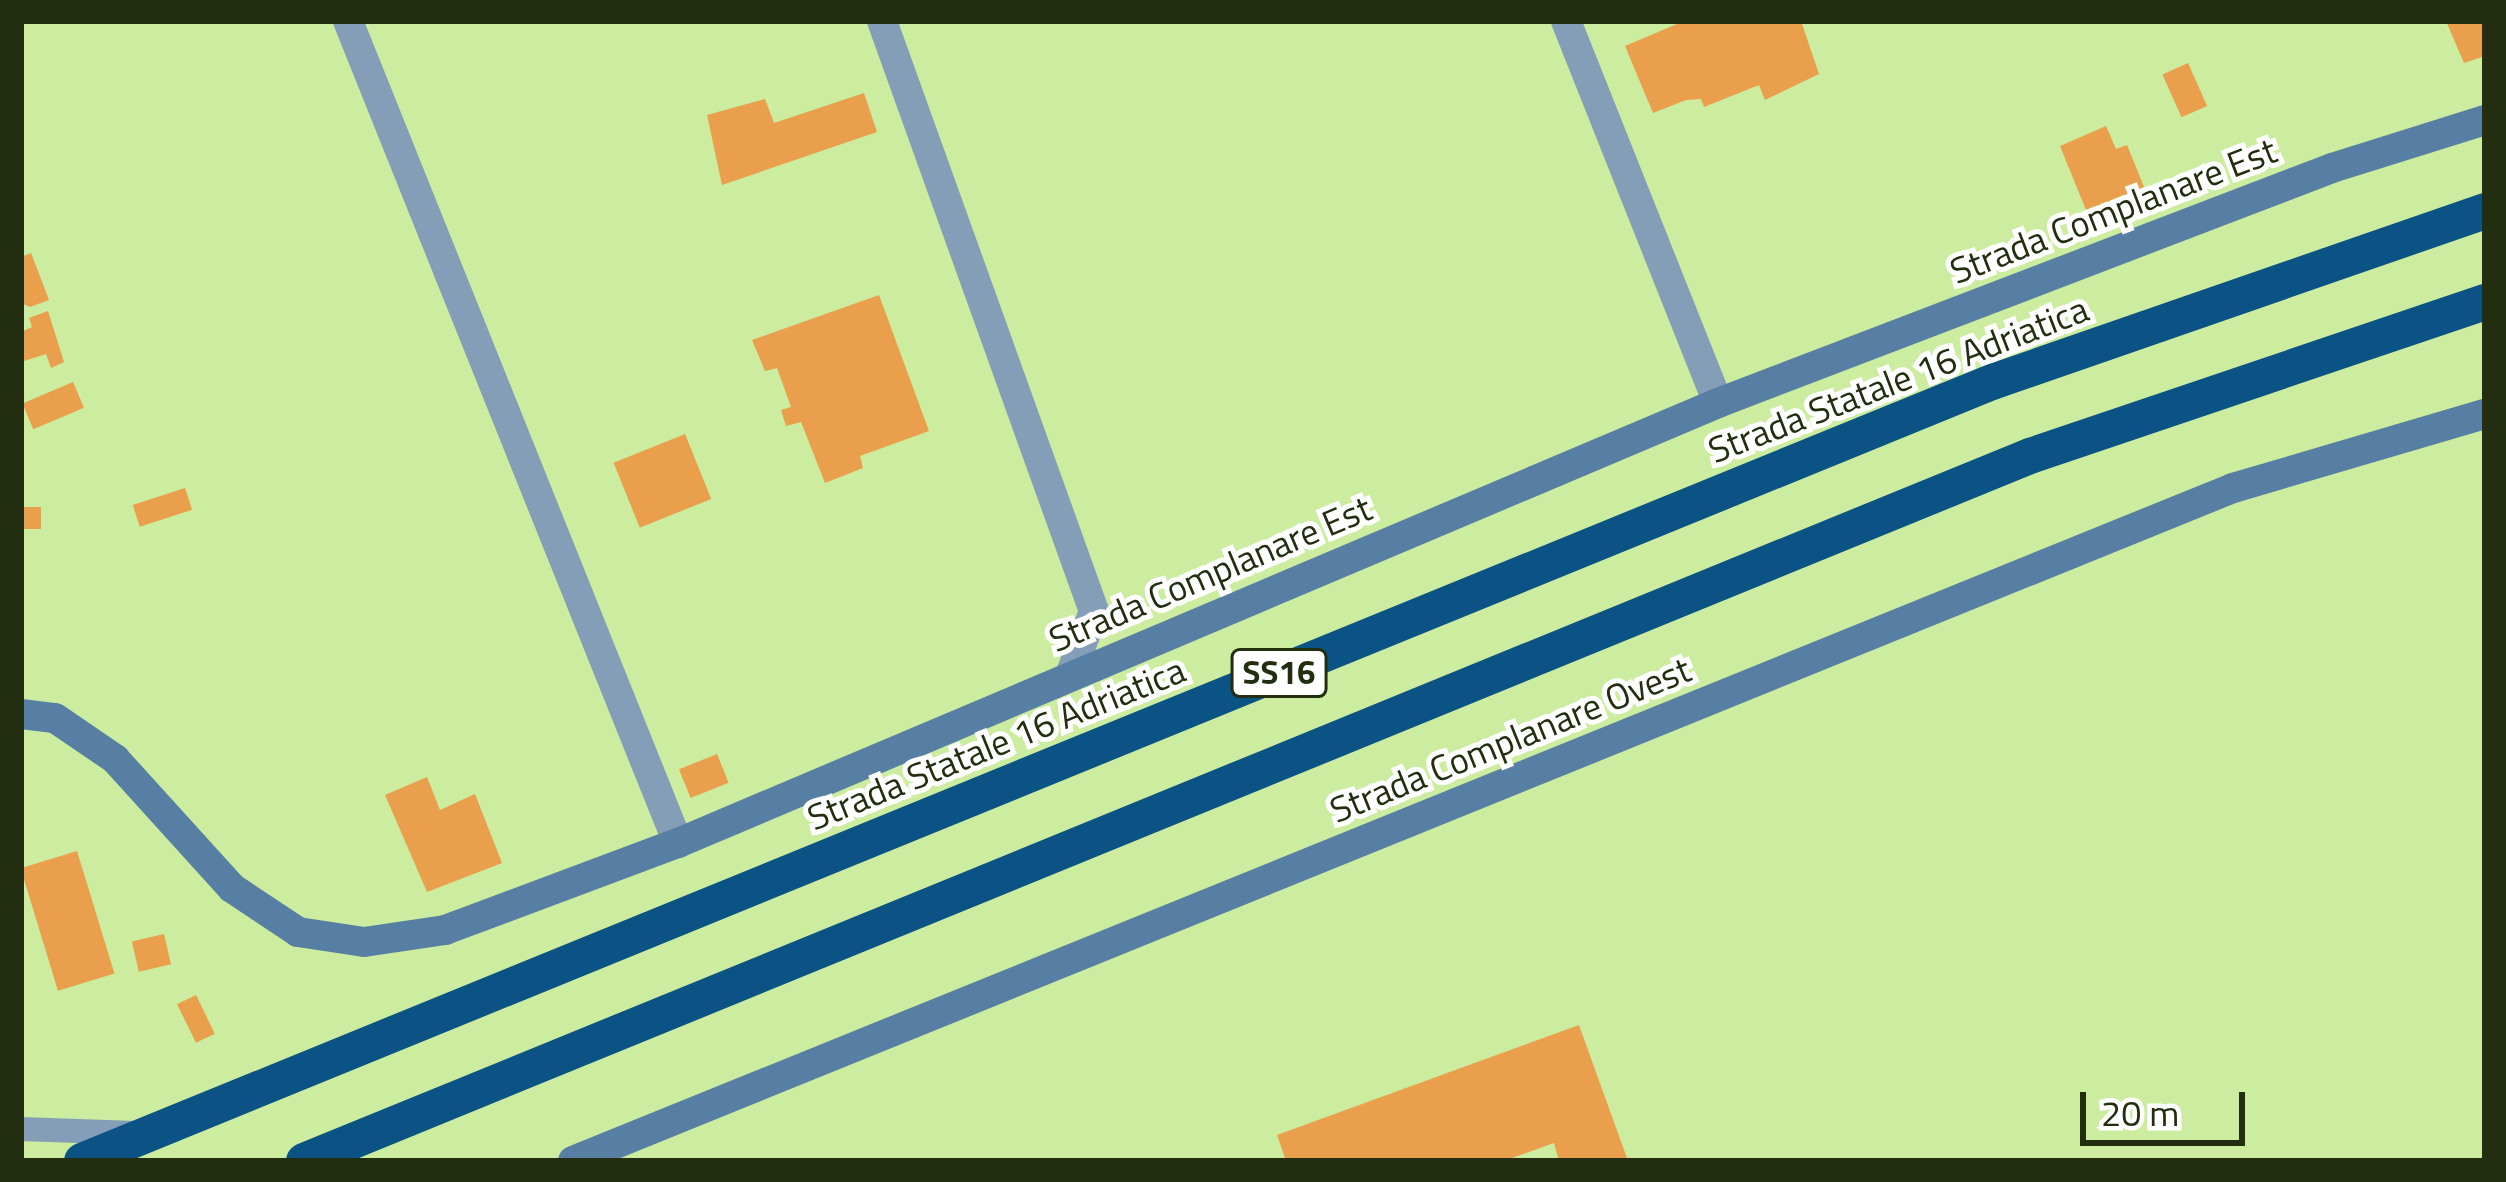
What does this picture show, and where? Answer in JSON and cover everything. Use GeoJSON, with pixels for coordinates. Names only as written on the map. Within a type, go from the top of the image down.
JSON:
{"type":"FeatureCollection","features":[{"type":"Feature","properties":{"kind":"highway","name":"Strada Statale 16 Adriatica"},"geometry":{"type":"LineString","coordinates":[[82,1161],[1992,382],[2485,211]]}},
{"type":"Feature","properties":{"kind":"highway","name":"SS16"},"geometry":{"type":"LineString","coordinates":[[304,1161],[2030,456],[2485,302]]}},
{"type":"Feature","properties":{"kind":"street"},"geometry":{"type":"LineString","coordinates":[[348,21],[678,843]]}},
{"type":"Feature","properties":{"kind":"street"},"geometry":{"type":"LineString","coordinates":[[881,21],[1094,611],[1071,674]]}},
{"type":"Feature","properties":{"kind":"street"},"geometry":{"type":"LineString","coordinates":[[1566,21],[1718,403]]}},
{"type":"Feature","properties":{"kind":"street","name":"Strada Complanare Est"},"geometry":{"type":"LineString","coordinates":[[21,713],[55,718],[115,759],[232,888],[298,932],[364,942],[445,930],[678,843],[1718,403],[2332,168],[2485,120]]}},
{"type":"Feature","properties":{"kind":"street","name":"Strada Complanare Ovest"},"geometry":{"type":"LineString","coordinates":[[573,1161],[2233,488],[2485,414]]}},
{"type":"Feature","properties":{"kind":"lane"},"geometry":{"type":"LineString","coordinates":[[21,1129],[149,1134]]}},
{"type":"Feature","properties":{"kind":"building"},"geometry":{"type":"Polygon","coordinates":[[[1684,21],[1801,21],[1819,74],[1765,100],[1759,85],[1704,107],[1701,99],[1686,100],[1653,113],[1625,46],[1684,21]]]}},
{"type":"Feature","properties":{"kind":"building"},"geometry":{"type":"Polygon","coordinates":[[[2446,21],[2485,21],[2485,56],[2464,63],[2446,21]]]}},
{"type":"Feature","properties":{"kind":"building"},"geometry":{"type":"Polygon","coordinates":[[[2188,63],[2207,106],[2182,117],[2162,74],[2188,63]]]}},
{"type":"Feature","properties":{"kind":"building"},"geometry":{"type":"Polygon","coordinates":[[[864,93],[877,132],[722,185],[707,115],[765,99],[774,123],[864,93]]]}},
{"type":"Feature","properties":{"kind":"building"},"geometry":{"type":"Polygon","coordinates":[[[2106,126],[2116,149],[2127,145],[2144,187],[2086,210],[2060,146],[2106,126]]]}},
{"type":"Feature","properties":{"kind":"building"},"geometry":{"type":"Polygon","coordinates":[[[31,253],[49,300],[30,307],[21,303],[21,257],[31,253]]]}},
{"type":"Feature","properties":{"kind":"building"},"geometry":{"type":"Polygon","coordinates":[[[879,295],[929,431],[860,456],[863,468],[825,483],[801,422],[786,426],[781,410],[791,407],[777,368],[765,371],[752,340],[879,295]]]}},
{"type":"Feature","properties":{"kind":"building"},"geometry":{"type":"Polygon","coordinates":[[[48,311],[64,362],[51,368],[46,354],[21,362],[21,332],[32,327],[29,318],[48,311]]]}},
{"type":"Feature","properties":{"kind":"building"},"geometry":{"type":"Polygon","coordinates":[[[73,382],[84,408],[33,429],[22,403],[73,382]]]}},
{"type":"Feature","properties":{"kind":"building"},"geometry":{"type":"Polygon","coordinates":[[[685,434],[711,499],[640,528],[614,463],[685,434]]]}},
{"type":"Feature","properties":{"kind":"building"},"geometry":{"type":"Polygon","coordinates":[[[185,488],[192,510],[140,527],[133,505],[185,488]]]}},
{"type":"Feature","properties":{"kind":"building"},"geometry":{"type":"Polygon","coordinates":[[[21,507],[41,507],[41,529],[21,529],[21,507]]]}},
{"type":"Feature","properties":{"kind":"building"},"geometry":{"type":"Polygon","coordinates":[[[717,754],[729,783],[691,798],[679,769],[717,754]]]}},
{"type":"Feature","properties":{"kind":"building"},"geometry":{"type":"Polygon","coordinates":[[[427,777],[440,810],[475,794],[502,863],[427,892],[385,795],[427,777]]]}},
{"type":"Feature","properties":{"kind":"building"},"geometry":{"type":"Polygon","coordinates":[[[77,851],[114,973],[58,991],[21,868],[77,851]]]}},
{"type":"Feature","properties":{"kind":"building"},"geometry":{"type":"Polygon","coordinates":[[[164,934],[171,964],[139,972],[132,941],[164,934]]]}},
{"type":"Feature","properties":{"kind":"building"},"geometry":{"type":"Polygon","coordinates":[[[196,995],[215,1034],[196,1043],[177,1004],[196,995]]]}},
{"type":"Feature","properties":{"kind":"building"},"geometry":{"type":"Polygon","coordinates":[[[1579,1025],[1628,1161],[1559,1161],[1554,1143],[1504,1161],[1286,1161],[1277,1135],[1579,1025]]]}}]}
